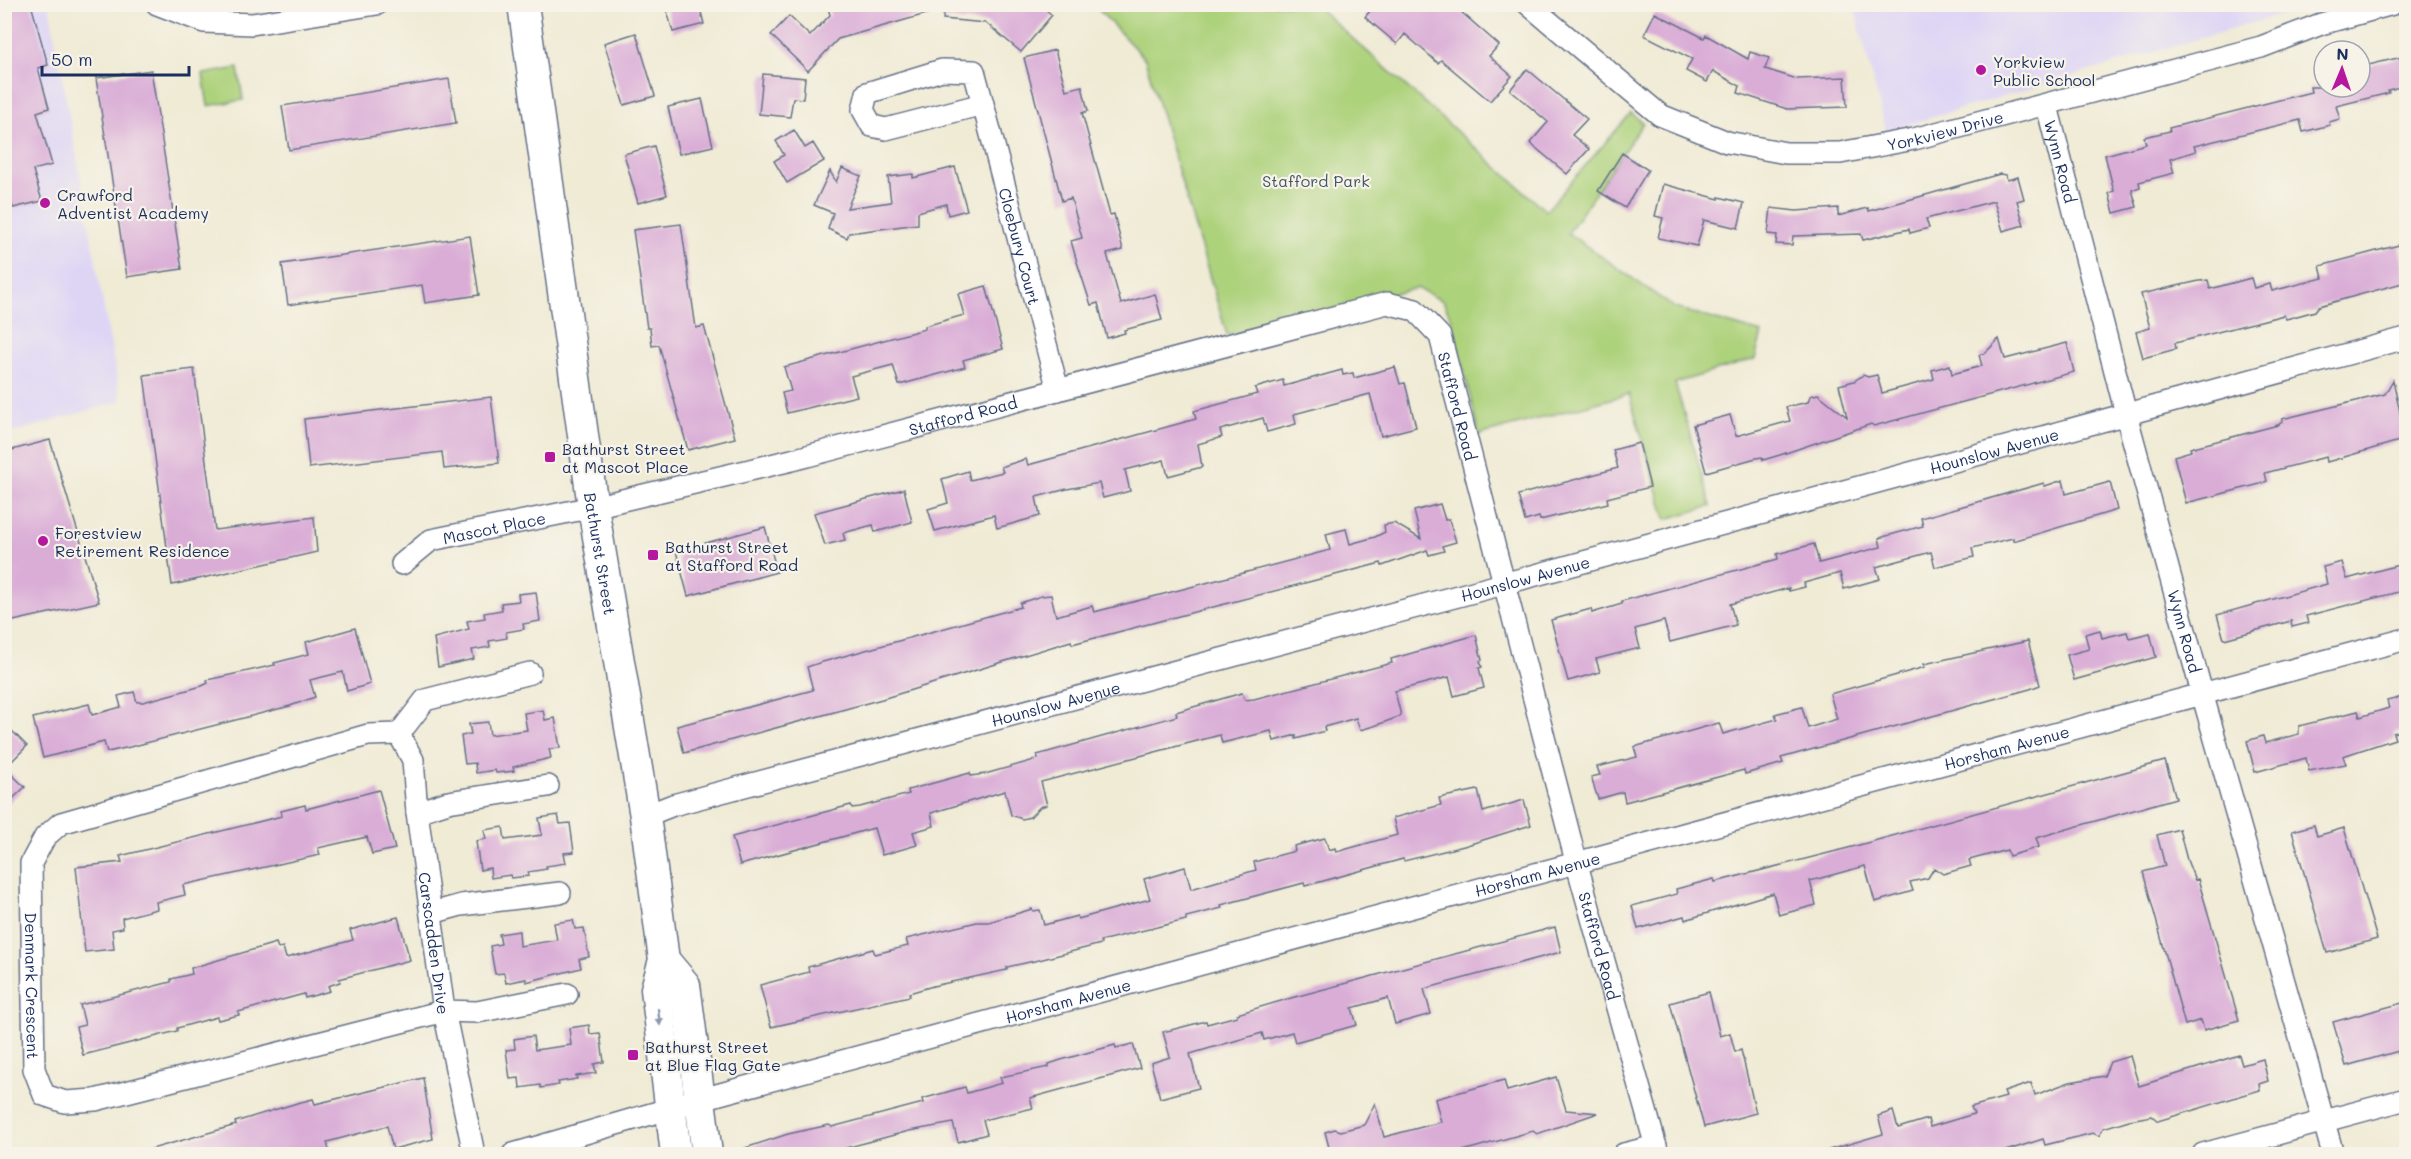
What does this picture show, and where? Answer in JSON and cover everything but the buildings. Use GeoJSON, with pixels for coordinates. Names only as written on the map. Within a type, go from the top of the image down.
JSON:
{"type":"FeatureCollection","features":[{"type":"Feature","properties":{"kind":"main road","name":"Bathurst Street"},"geometry":{"type":"LineString","coordinates":[[524,4],[593,507],[645,816],[664,960],[656,989],[676,1155]]}},
{"type":"Feature","properties":{"kind":"main road"},"geometry":{"type":"LineString","coordinates":[[664,960],[686,985],[707,1155]]}},
{"type":"Feature","properties":{"kind":"street"},"geometry":{"type":"LineString","coordinates":[[157,4],[204,22],[252,24],[377,4]]}},
{"type":"Feature","properties":{"kind":"street","name":"Yorkview Drive"},"geometry":{"type":"LineString","coordinates":[[1528,4],[1660,115],[1727,141],[1786,153],[1840,153],[1891,144],[2047,106],[2261,46],[2321,24],[2393,4]]}},
{"type":"Feature","properties":{"kind":"street","name":"Cloebury Court"},"geometry":{"type":"LineString","coordinates":[[983,104],[886,129],[872,126],[863,110],[867,93],[942,70],[974,71],[983,104],[1058,390]]}},
{"type":"Feature","properties":{"kind":"street","name":"Wynn Road"},"geometry":{"type":"LineString","coordinates":[[2047,106],[2126,414],[2202,693],[2333,1155]]}},
{"type":"Feature","properties":{"kind":"street","name":"Stafford Road"},"geometry":{"type":"LineString","coordinates":[[593,507],[792,460],[1387,303],[1415,310],[1440,336],[1576,861],[1657,1150]]}},
{"type":"Feature","properties":{"kind":"street","name":"Hounslow Avenue"},"geometry":{"type":"LineString","coordinates":[[645,816],[684,803],[1503,584],[2406,338]]}},
{"type":"Feature","properties":{"kind":"street","name":"Mascot Place"},"geometry":{"type":"LineString","coordinates":[[402,564],[431,540],[593,507]]}},
{"type":"Feature","properties":{"kind":"street","name":"Horsham Avenue"},"geometry":{"type":"LineString","coordinates":[[513,1155],[669,1108],[1576,861],[2406,639]]}},
{"type":"Feature","properties":{"kind":"street"},"geometry":{"type":"LineString","coordinates":[[399,734],[425,700],[530,673]]}},
{"type":"Feature","properties":{"kind":"street","name":"Carscadden Drive"},"geometry":{"type":"LineString","coordinates":[[399,734],[413,760],[417,812],[444,1011],[474,1155]]}},
{"type":"Feature","properties":{"kind":"street","name":"Denmark Crescent"},"geometry":{"type":"LineString","coordinates":[[399,734],[368,735],[61,823],[45,837],[32,863],[34,1069],[44,1095],[65,1102],[95,1100],[444,1011]]}},
{"type":"Feature","properties":{"kind":"street"},"geometry":{"type":"LineString","coordinates":[[417,812],[448,802],[548,786]]}},
{"type":"Feature","properties":{"kind":"street"},"geometry":{"type":"LineString","coordinates":[[432,913],[461,905],[560,894]]}},
{"type":"Feature","properties":{"kind":"street"},"geometry":{"type":"LineString","coordinates":[[444,1011],[477,1012],[567,994]]}},
{"type":"Feature","properties":{"kind":"street"},"geometry":{"type":"LineString","coordinates":[[2204,1155],[2406,1099]]}},
{"type":"Feature","properties":{"kind":"street"},"geometry":{"type":"LineString","coordinates":[[1624,1155],[1657,1150]]}},
{"type":"Feature","properties":{"kind":"shaded area","name":"Crawford Adventist Academy"},"geometry":{"type":"Polygon","coordinates":[[[5,5],[49,5],[121,401],[5,435],[5,5]]]}},
{"type":"Feature","properties":{"kind":"shaded area","name":"Yorkview Public School"},"geometry":{"type":"Polygon","coordinates":[[[1826,5],[2314,5],[1886,131],[1855,10],[1826,5]]]}},
{"type":"Feature","properties":{"kind":"green space","name":"Stafford Park"},"geometry":{"type":"Polygon","coordinates":[[[1094,5],[1315,5],[1546,211],[1631,113],[1643,123],[1568,233],[1675,308],[1762,333],[1755,359],[1675,383],[1711,506],[1666,519],[1629,394],[1479,435],[1452,320],[1443,301],[1417,288],[1227,335],[1145,59],[1094,5]]]}},
{"type":"Feature","properties":{"kind":"green space"},"geometry":{"type":"Polygon","coordinates":[[[238,68],[243,100],[208,106],[203,74],[238,68]]]}},
{"type":"Feature","properties":{"kind":"place","name":"Yorkview Public School"},"geometry":{"type":"Point","coordinates":[1981,70]}},
{"type":"Feature","properties":{"kind":"place","name":"Crawford Adventist Academy"},"geometry":{"type":"Point","coordinates":[45,203]}},
{"type":"Feature","properties":{"kind":"place","name":"Bathurst Street at Mascot Place"},"geometry":{"type":"Point","coordinates":[550,457]}},
{"type":"Feature","properties":{"kind":"place","name":"Forestview Retirement Residence"},"geometry":{"type":"Point","coordinates":[43,541]}},
{"type":"Feature","properties":{"kind":"place","name":"Bathurst Street at Stafford Road"},"geometry":{"type":"Point","coordinates":[653,555]}},
{"type":"Feature","properties":{"kind":"place","name":"Bathurst Street at Blue Flag Gate"},"geometry":{"type":"Point","coordinates":[633,1055]}}]}
